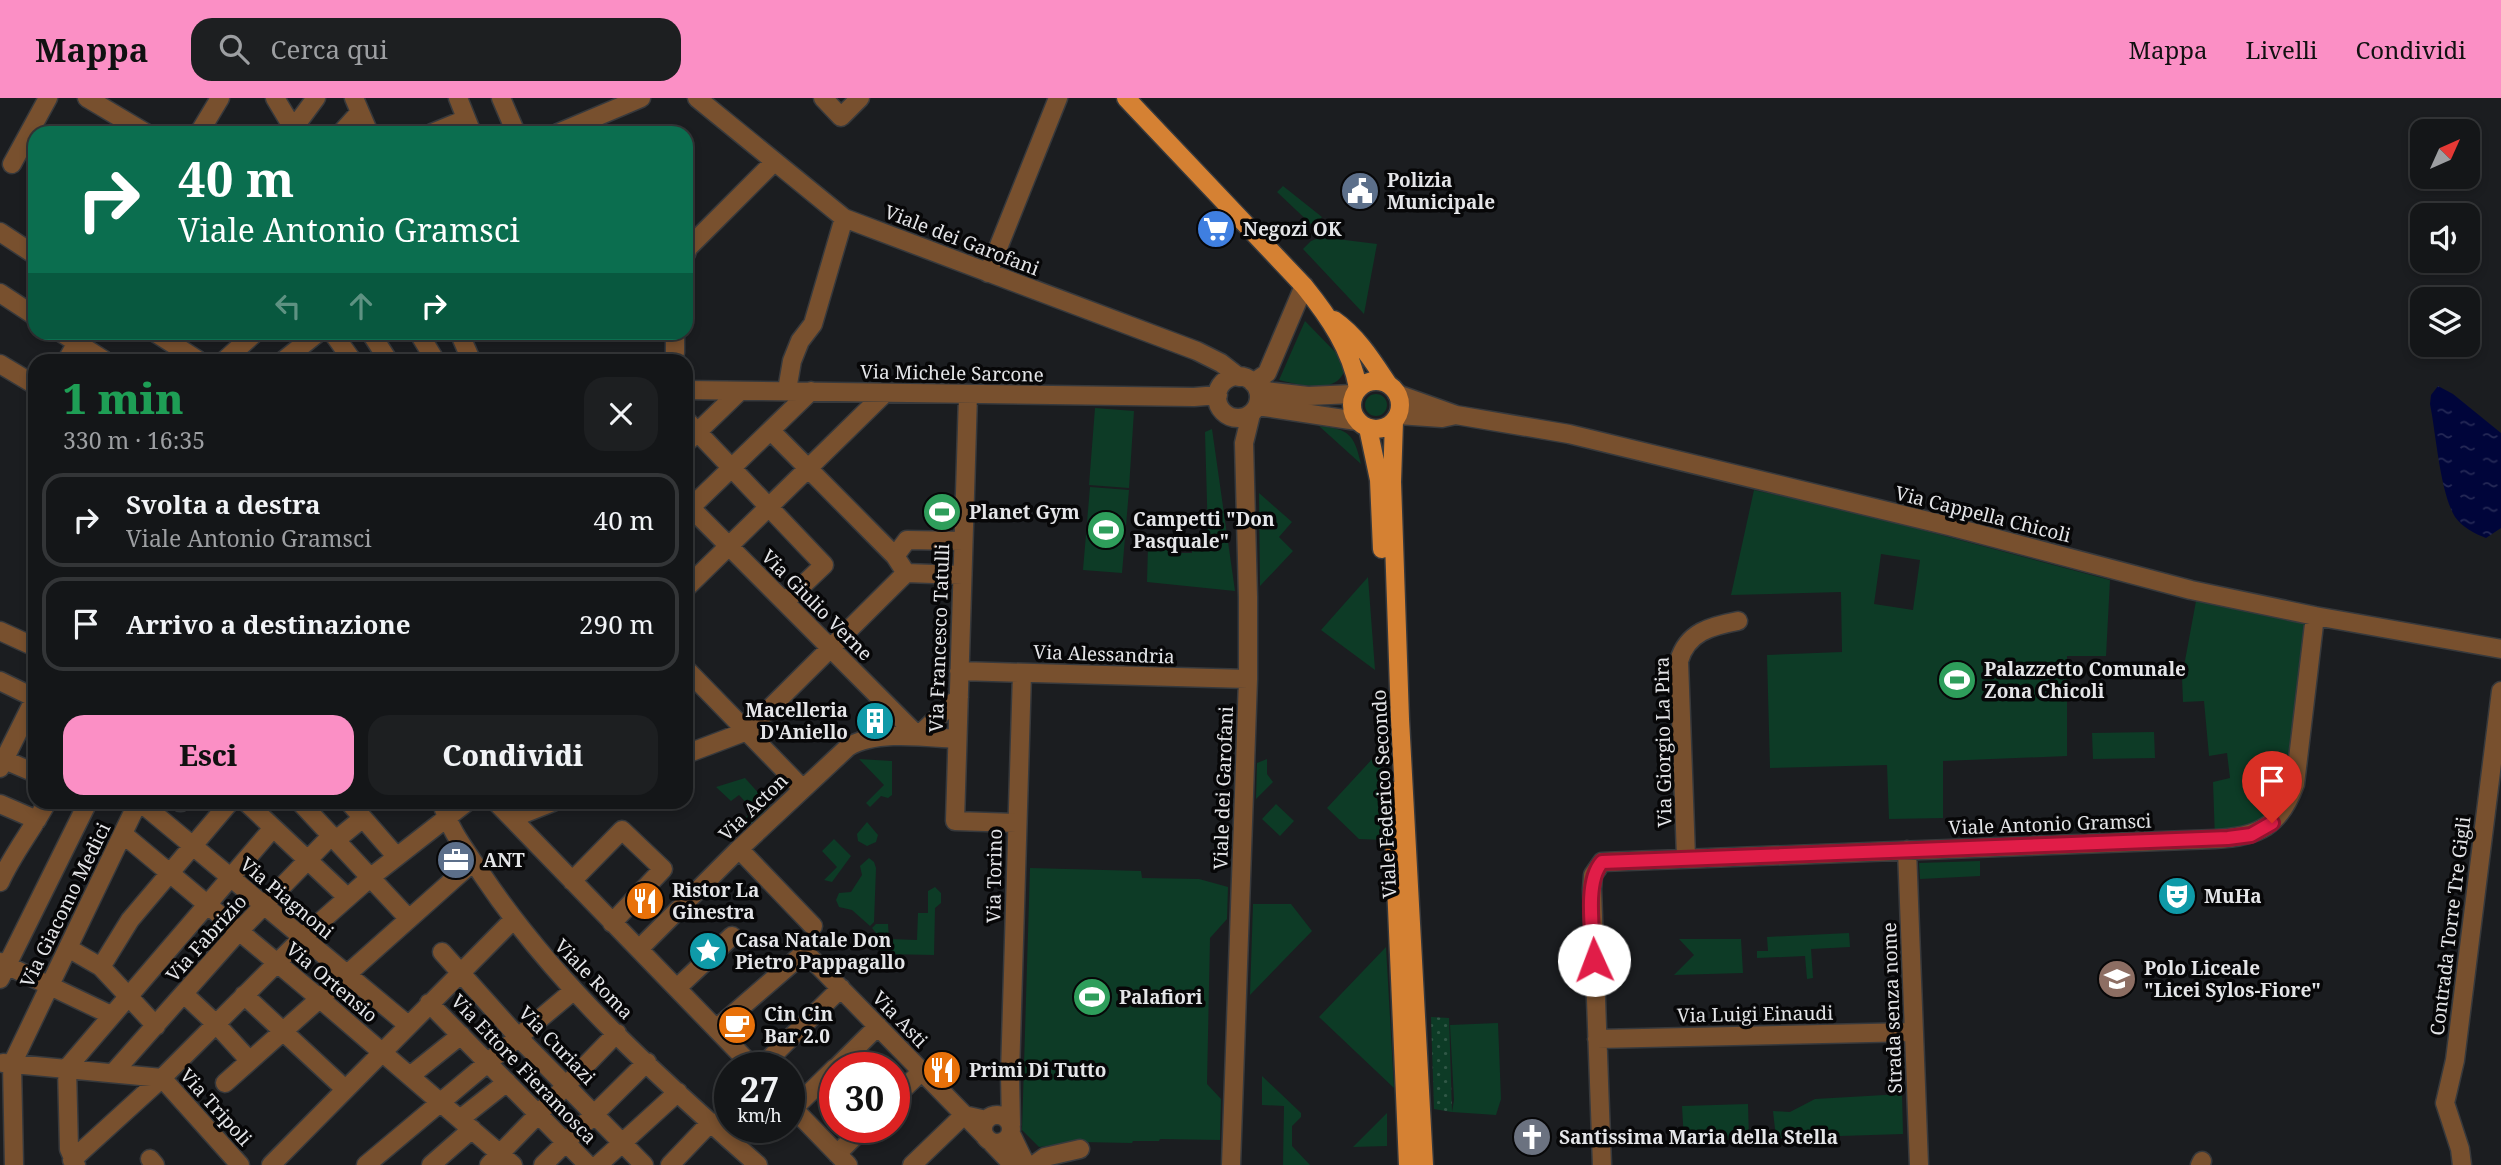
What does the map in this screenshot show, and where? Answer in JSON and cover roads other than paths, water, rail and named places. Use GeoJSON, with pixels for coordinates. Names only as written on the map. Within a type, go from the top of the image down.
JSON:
{"type":"FeatureCollection","features":[{"type":"Feature","properties":{"kind":"main road"},"geometry":{"type":"LineString","coordinates":[[1126,98],[1304,286],[1328,316],[1349,354],[1356,391],[1351,408],[1363,425],[1382,429],[1396,418],[1400,401],[1358,342],[1346,328],[1328,316]]}},
{"type":"Feature","properties":{"kind":"main road"},"geometry":{"type":"LineString","coordinates":[[1356,391],[1372,381],[1393,389]]}},
{"type":"Feature","properties":{"kind":"main road","name":"Viale Federico Secondo"},"geometry":{"type":"LineString","coordinates":[[1396,418],[1392,482],[1400,719],[1424,1165]]}},
{"type":"Feature","properties":{"kind":"main road","name":"Viale Federico Secondo"},"geometry":{"type":"LineString","coordinates":[[1363,425],[1379,480],[1408,1165]]}},
{"type":"Feature","properties":{"kind":"street"},"geometry":{"type":"LineString","coordinates":[[39,126],[48,98]]}},
{"type":"Feature","properties":{"kind":"street"},"geometry":{"type":"LineString","coordinates":[[88,98],[130,126]]}},
{"type":"Feature","properties":{"kind":"street"},"geometry":{"type":"LineString","coordinates":[[203,126],[220,98]]}},
{"type":"Feature","properties":{"kind":"street"},"geometry":{"type":"LineString","coordinates":[[275,98],[290,126]]}},
{"type":"Feature","properties":{"kind":"street"},"geometry":{"type":"LineString","coordinates":[[296,126],[316,98]]}},
{"type":"Feature","properties":{"kind":"street"},"geometry":{"type":"LineString","coordinates":[[458,98],[469,126]]}},
{"type":"Feature","properties":{"kind":"street"},"geometry":{"type":"LineString","coordinates":[[501,98],[513,126]]}},
{"type":"Feature","properties":{"kind":"street"},"geometry":{"type":"LineString","coordinates":[[574,126],[640,98]]}},
{"type":"Feature","properties":{"kind":"street","name":"Viale dei Garofani"},"geometry":{"type":"LineString","coordinates":[[697,98],[844,218],[1197,351],[1220,363],[1252,394],[1244,443],[1248,679],[1231,1165]]}},
{"type":"Feature","properties":{"kind":"street"},"geometry":{"type":"LineString","coordinates":[[823,98],[841,117],[860,98]]}},
{"type":"Feature","properties":{"kind":"street"},"geometry":{"type":"LineString","coordinates":[[988,273],[1058,98]]}},
{"type":"Feature","properties":{"kind":"street"},"geometry":{"type":"LineString","coordinates":[[345,126],[357,105]]}},
{"type":"Feature","properties":{"kind":"street"},"geometry":{"type":"LineString","coordinates":[[357,105],[366,126]]}},
{"type":"Feature","properties":{"kind":"street"},"geometry":{"type":"LineString","coordinates":[[12,164],[28,143]]}},
{"type":"Feature","properties":{"kind":"street"},"geometry":{"type":"LineString","coordinates":[[693,243],[774,162]]}},
{"type":"Feature","properties":{"kind":"street"},"geometry":{"type":"LineString","coordinates":[[787,390],[792,361],[800,341],[813,324],[844,218]]}},
{"type":"Feature","properties":{"kind":"street"},"geometry":{"type":"LineString","coordinates":[[0,232],[28,250]]}},
{"type":"Feature","properties":{"kind":"street"},"geometry":{"type":"LineString","coordinates":[[1304,286],[1267,373],[1252,394],[1239,418],[1226,414],[1218,402],[1217,395],[1227,380],[1252,394],[1363,425]]}},
{"type":"Feature","properties":{"kind":"street"},"geometry":{"type":"LineString","coordinates":[[0,293],[28,311]]}},
{"type":"Feature","properties":{"kind":"street"},"geometry":{"type":"LineString","coordinates":[[82,340],[97,354]]}},
{"type":"Feature","properties":{"kind":"street"},"geometry":{"type":"LineString","coordinates":[[180,340],[193,354]]}},
{"type":"Feature","properties":{"kind":"street"},"geometry":{"type":"LineString","coordinates":[[232,354],[247,340]]}},
{"type":"Feature","properties":{"kind":"street"},"geometry":{"type":"LineString","coordinates":[[292,354],[309,340]]}},
{"type":"Feature","properties":{"kind":"street"},"geometry":{"type":"LineString","coordinates":[[675,340],[675,353]]}},
{"type":"Feature","properties":{"kind":"street"},"geometry":{"type":"LineString","coordinates":[[0,364],[28,381]]}},
{"type":"Feature","properties":{"kind":"street","name":"Via Cappella Chicoli"},"geometry":{"type":"LineString","coordinates":[[1393,389],[1456,415],[1569,435],[1949,526],[2191,590],[2315,616],[2501,649]]}},
{"type":"Feature","properties":{"kind":"street","name":"Via Michele Sarcone"},"geometry":{"type":"LineString","coordinates":[[693,390],[1183,397],[1217,395]]}},
{"type":"Feature","properties":{"kind":"street"},"geometry":{"type":"LineString","coordinates":[[693,430],[740,391]]}},
{"type":"Feature","properties":{"kind":"street"},"geometry":{"type":"LineString","coordinates":[[693,503],[811,391]]}},
{"type":"Feature","properties":{"kind":"street"},"geometry":{"type":"LineString","coordinates":[[1252,394],[1300,395],[1356,391]]}},
{"type":"Feature","properties":{"kind":"street"},"geometry":{"type":"LineString","coordinates":[[693,581],[884,394]]}},
{"type":"Feature","properties":{"kind":"street","name":"Via Francesco Tatulli"},"geometry":{"type":"LineString","coordinates":[[968,395],[954,821],[1016,823]]}},
{"type":"Feature","properties":{"kind":"street","name":"Via Cappella Chicoli"},"geometry":{"type":"LineString","coordinates":[[1396,418],[1442,418],[1456,415]]}},
{"type":"Feature","properties":{"kind":"street"},"geometry":{"type":"LineString","coordinates":[[771,431],[894,556],[906,573]]}},
{"type":"Feature","properties":{"kind":"street"},"geometry":{"type":"LineString","coordinates":[[693,435],[732,468],[824,565],[785,602]]}},
{"type":"Feature","properties":{"kind":"street","name":"Via Giulio Verne"},"geometry":{"type":"LineString","coordinates":[[693,513],[918,736]]}},
{"type":"Feature","properties":{"kind":"street"},"geometry":{"type":"LineString","coordinates":[[894,556],[907,540],[963,541]]}},
{"type":"Feature","properties":{"kind":"street"},"geometry":{"type":"LineString","coordinates":[[693,751],[747,732],[906,573],[962,575]]}},
{"type":"Feature","properties":{"kind":"street","name":"Viale Antonio Gramsci"},"geometry":{"type":"LineString","coordinates":[[1597,1039],[1592,889],[1596,868],[1602,862],[2228,838],[2251,835],[2262,829],[2272,823],[2288,804],[2295,784],[2315,616]]}},
{"type":"Feature","properties":{"kind":"street","name":"Via Giorgio La Pira"},"geometry":{"type":"LineString","coordinates":[[1686,858],[1679,661],[1683,648],[1692,636],[1714,625],[1738,621]]}},
{"type":"Feature","properties":{"kind":"street"},"geometry":{"type":"LineString","coordinates":[[0,631],[28,644]]}},
{"type":"Feature","properties":{"kind":"street","name":"Via Alessandria"},"geometry":{"type":"LineString","coordinates":[[959,671],[1248,679]]}},
{"type":"Feature","properties":{"kind":"street","name":"Via Torino"},"geometry":{"type":"LineString","coordinates":[[1011,1129],[1016,823],[1022,673]]}},
{"type":"Feature","properties":{"kind":"street"},"geometry":{"type":"LineString","coordinates":[[693,677],[802,788]]}},
{"type":"Feature","properties":{"kind":"street"},"geometry":{"type":"LineString","coordinates":[[0,681],[28,695]]}},
{"type":"Feature","properties":{"kind":"street","name":"Contrada Torre Tre Gigli"},"geometry":{"type":"LineString","coordinates":[[2462,1165],[2460,1149],[2445,1103],[2455,1060],[2501,691]]}},
{"type":"Feature","properties":{"kind":"street"},"geometry":{"type":"LineString","coordinates":[[918,736],[958,696]]}},
{"type":"Feature","properties":{"kind":"street"},"geometry":{"type":"LineString","coordinates":[[28,711],[1,762],[28,771]]}},
{"type":"Feature","properties":{"kind":"street","name":"Via Acton"},"geometry":{"type":"LineString","coordinates":[[639,949],[802,788],[848,747],[865,739],[918,736],[957,739]]}},
{"type":"Feature","properties":{"kind":"street"},"geometry":{"type":"LineString","coordinates":[[0,804],[37,820]]}},
{"type":"Feature","properties":{"kind":"street"},"geometry":{"type":"LineString","coordinates":[[0,881],[5,858],[43,809]]}},
{"type":"Feature","properties":{"kind":"street"},"geometry":{"type":"LineString","coordinates":[[84,809],[2,969],[49,985],[111,1015]]}},
{"type":"Feature","properties":{"kind":"street","name":"Via Giacomo Medici"},"geometry":{"type":"LineString","coordinates":[[6,1063],[68,948],[136,809]]}},
{"type":"Feature","properties":{"kind":"street","name":"Via Piagnoni"},"geometry":{"type":"LineString","coordinates":[[148,809],[408,1025]]}},
{"type":"Feature","properties":{"kind":"street"},"geometry":{"type":"LineString","coordinates":[[101,967],[130,920],[224,809]]}},
{"type":"Feature","properties":{"kind":"street"},"geometry":{"type":"LineString","coordinates":[[253,809],[347,897]]}},
{"type":"Feature","properties":{"kind":"street"},"geometry":{"type":"LineString","coordinates":[[307,809],[409,919]]}},
{"type":"Feature","properties":{"kind":"street"},"geometry":{"type":"LineString","coordinates":[[355,809],[396,856]]}},
{"type":"Feature","properties":{"kind":"street"},"geometry":{"type":"LineString","coordinates":[[503,809],[738,1052]]}},
{"type":"Feature","properties":{"kind":"street"},"geometry":{"type":"LineString","coordinates":[[513,818],[536,809]]}},
{"type":"Feature","properties":{"kind":"street"},"geometry":{"type":"LineString","coordinates":[[273,828],[67,1068],[69,1149],[74,1163],[302,937],[396,856],[444,810]]}},
{"type":"Feature","properties":{"kind":"street","name":"Viale Roma"},"geometry":{"type":"LineString","coordinates":[[444,810],[473,862],[513,920],[573,991],[754,1164]]}},
{"type":"Feature","properties":{"kind":"street","name":"Via Fabrizio"},"geometry":{"type":"LineString","coordinates":[[114,1072],[307,859],[363,818]]}},
{"type":"Feature","properties":{"kind":"street"},"geometry":{"type":"LineString","coordinates":[[572,881],[622,830],[663,869],[612,923]]}},
{"type":"Feature","properties":{"kind":"street","name":"Via Ortensio"},"geometry":{"type":"LineString","coordinates":[[123,834],[466,1124],[501,1161]]}},
{"type":"Feature","properties":{"kind":"street"},"geometry":{"type":"LineString","coordinates":[[739,849],[813,926]]}},
{"type":"Feature","properties":{"kind":"street","name":"Strada senza nome"},"geometry":{"type":"LineString","coordinates":[[1907,850],[1919,1165]]}},
{"type":"Feature","properties":{"kind":"street"},"geometry":{"type":"LineString","coordinates":[[225,1083],[473,862]]}},
{"type":"Feature","properties":{"kind":"street"},"geometry":{"type":"LineString","coordinates":[[271,1165],[513,920]]}},
{"type":"Feature","properties":{"kind":"street"},"geometry":{"type":"LineString","coordinates":[[677,988],[732,936]]}},
{"type":"Feature","properties":{"kind":"street"},"geometry":{"type":"LineString","coordinates":[[68,948],[101,967],[156,1026]]}},
{"type":"Feature","properties":{"kind":"street","name":"Via Asti"},"geometry":{"type":"LineString","coordinates":[[716,1029],[806,951],[964,1115],[988,1129],[1013,1165]]}},
{"type":"Feature","properties":{"kind":"street","name":"Via Curiazi"},"geometry":{"type":"LineString","coordinates":[[442,952],[518,1038],[644,1165]]}},
{"type":"Feature","properties":{"kind":"street"},"geometry":{"type":"LineString","coordinates":[[776,1052],[841,988]]}},
{"type":"Feature","properties":{"kind":"street"},"geometry":{"type":"LineString","coordinates":[[366,1165],[573,991]]}},
{"type":"Feature","properties":{"kind":"street"},"geometry":{"type":"LineString","coordinates":[[184,994],[249,1060]]}},
{"type":"Feature","properties":{"kind":"street"},"geometry":{"type":"LineString","coordinates":[[244,995],[345,1089]]}},
{"type":"Feature","properties":{"kind":"street","name":"Via Ettore Fieramosca"},"geometry":{"type":"LineString","coordinates":[[429,1003],[588,1165]]}},
{"type":"Feature","properties":{"kind":"street"},"geometry":{"type":"LineString","coordinates":[[851,1052],[878,1026]]}},
{"type":"Feature","properties":{"kind":"street","name":"Via Luigi Einaudi"},"geometry":{"type":"LineString","coordinates":[[1597,1039],[1914,1032]]}},
{"type":"Feature","properties":{"kind":"street"},"geometry":{"type":"LineString","coordinates":[[501,1161],[537,1114],[617,1033]]}},
{"type":"Feature","properties":{"kind":"street"},"geometry":{"type":"LineString","coordinates":[[410,1076],[461,1035]]}},
{"type":"Feature","properties":{"kind":"street"},"geometry":{"type":"LineString","coordinates":[[1597,1039],[1602,1165]]}},
{"type":"Feature","properties":{"kind":"street"},"geometry":{"type":"LineString","coordinates":[[543,1165],[647,1062]]}},
{"type":"Feature","properties":{"kind":"street"},"geometry":{"type":"LineString","coordinates":[[9,1154],[6,1063],[162,1078]]}},
{"type":"Feature","properties":{"kind":"street"},"geometry":{"type":"LineString","coordinates":[[910,1083],[922,1071]]}},
{"type":"Feature","properties":{"kind":"street","name":"Via Tripoli"},"geometry":{"type":"LineString","coordinates":[[162,1078],[240,1165]]}},
{"type":"Feature","properties":{"kind":"street","name":"Via Torino"},"geometry":{"type":"LineString","coordinates":[[988,1129],[1010,1081]]}},
{"type":"Feature","properties":{"kind":"street"},"geometry":{"type":"LineString","coordinates":[[431,1165],[507,1082]]}},
{"type":"Feature","properties":{"kind":"street"},"geometry":{"type":"LineString","coordinates":[[805,1095],[819,1082]]}},
{"type":"Feature","properties":{"kind":"street"},"geometry":{"type":"LineString","coordinates":[[598,1165],[678,1092]]}},
{"type":"Feature","properties":{"kind":"street"},"geometry":{"type":"LineString","coordinates":[[912,1165],[964,1115]]}},
{"type":"Feature","properties":{"kind":"street"},"geometry":{"type":"LineString","coordinates":[[1011,1129],[1001,1143],[988,1129],[1002,1116],[1011,1129],[1026,1165]]}},
{"type":"Feature","properties":{"kind":"street"},"geometry":{"type":"LineString","coordinates":[[805,1121],[842,1159],[853,1143]]}},
{"type":"Feature","properties":{"kind":"street"},"geometry":{"type":"LineString","coordinates":[[670,1165],[711,1122]]}},
{"type":"Feature","properties":{"kind":"street"},"geometry":{"type":"LineString","coordinates":[[1034,1165],[1045,1157],[1080,1149]]}},
{"type":"Feature","properties":{"kind":"water"},"geometry":{"type":"Polygon","coordinates":[[[2438,386],[2453,394],[2501,433],[2501,528],[2486,538],[2458,521],[2450,506],[2439,462],[2430,404],[2431,395],[2438,386]]]}},
{"type":"Feature","properties":{"kind":"place","name":"Polizia Municipale"},"geometry":{"type":"Point","coordinates":[1360,191]}},
{"type":"Feature","properties":{"kind":"place","name":"Negozi OK"},"geometry":{"type":"Point","coordinates":[1216,229]}},
{"type":"Feature","properties":{"kind":"place","name":"Planet Gym"},"geometry":{"type":"Point","coordinates":[942,512]}},
{"type":"Feature","properties":{"kind":"place","name":"Campetti \"Don Pasquale\""},"geometry":{"type":"Point","coordinates":[1106,530]}},
{"type":"Feature","properties":{"kind":"place","name":"Palazzetto Comunale Zona Chicoli"},"geometry":{"type":"Point","coordinates":[1957,680]}},
{"type":"Feature","properties":{"kind":"place","name":"Macelleria D'Aniello"},"geometry":{"type":"Point","coordinates":[875,721]}},
{"type":"Feature","properties":{"kind":"place","name":"ANT"},"geometry":{"type":"Point","coordinates":[456,860]}},
{"type":"Feature","properties":{"kind":"place","name":"MuHa"},"geometry":{"type":"Point","coordinates":[2177,896]}},
{"type":"Feature","properties":{"kind":"place","name":"Ristor La Ginestra"},"geometry":{"type":"Point","coordinates":[645,901]}},
{"type":"Feature","properties":{"kind":"place","name":"Casa Natale Don Pietro Pappagallo"},"geometry":{"type":"Point","coordinates":[708,951]}},
{"type":"Feature","properties":{"kind":"place","name":"Polo Liceale \"Licei Sylos-Fiore\""},"geometry":{"type":"Point","coordinates":[2117,979]}},
{"type":"Feature","properties":{"kind":"place","name":"Palafiori"},"geometry":{"type":"Point","coordinates":[1092,997]}},
{"type":"Feature","properties":{"kind":"place","name":"Cin Cin Bar 2.0"},"geometry":{"type":"Point","coordinates":[737,1025]}},
{"type":"Feature","properties":{"kind":"place","name":"Primi Di Tutto"},"geometry":{"type":"Point","coordinates":[942,1070]}},
{"type":"Feature","properties":{"kind":"place","name":"Santissima Maria della Stella"},"geometry":{"type":"Point","coordinates":[1532,1137]}}]}
